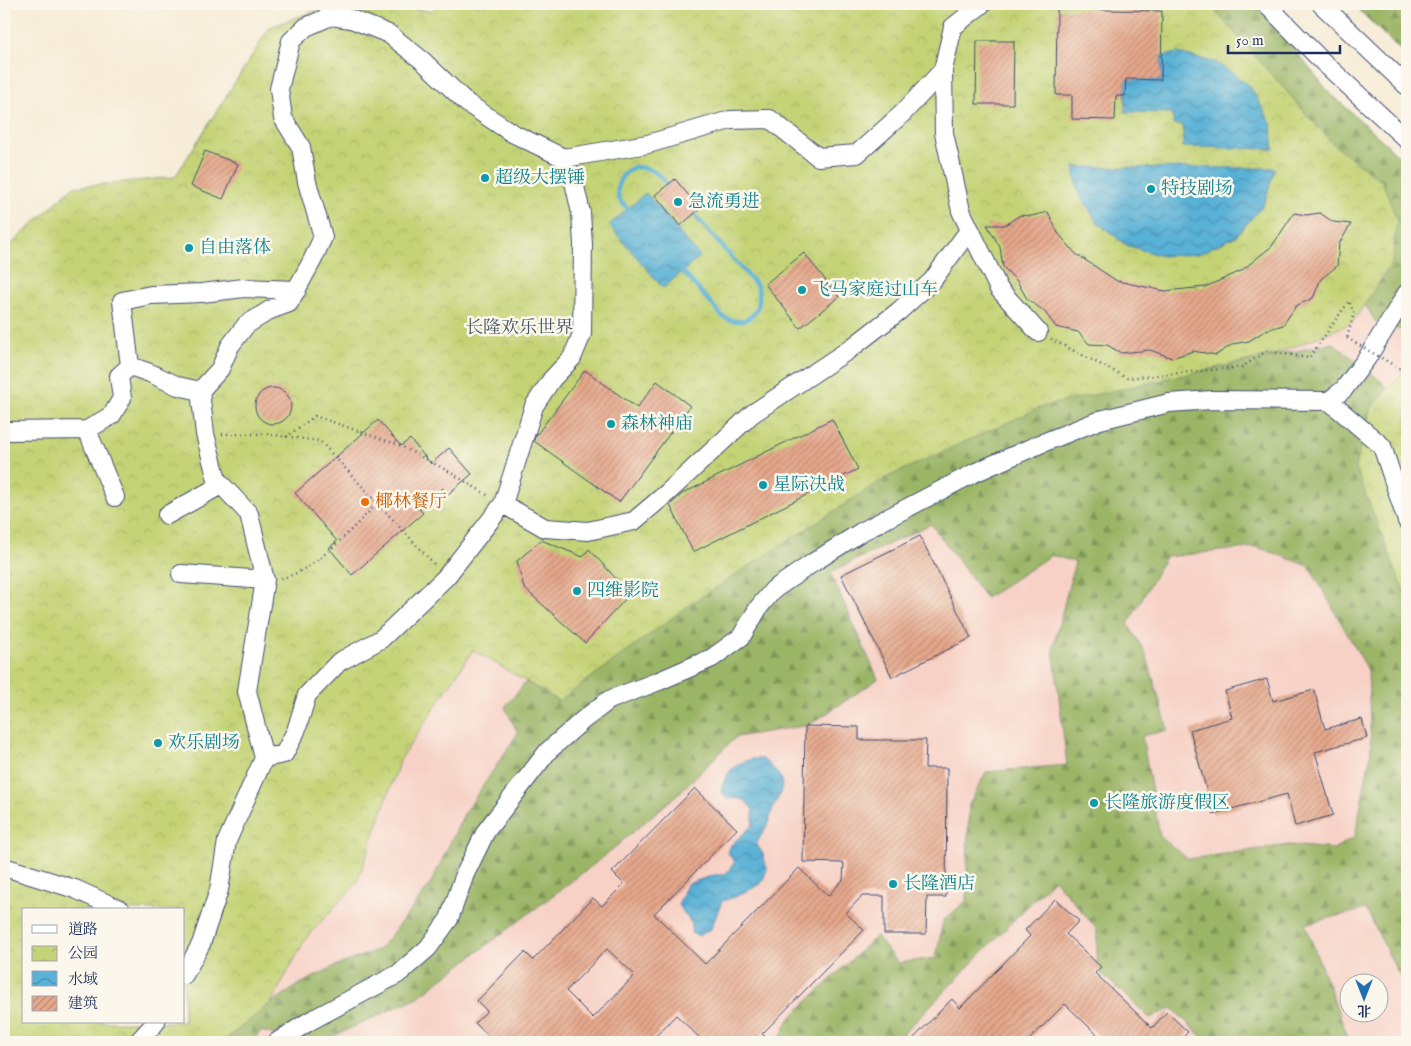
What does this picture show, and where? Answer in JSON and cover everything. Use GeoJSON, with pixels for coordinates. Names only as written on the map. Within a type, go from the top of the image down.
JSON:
{"type":"FeatureCollection","features":[{"type":"Feature","properties":{"kind":"street"},"geometry":{"type":"LineString","coordinates":[[982,4],[953,27],[943,70],[944,133],[962,211],[970,229],[999,289],[1038,332]]}},
{"type":"Feature","properties":{"kind":"street"},"geometry":{"type":"LineString","coordinates":[[1266,4],[1407,140]]}},
{"type":"Feature","properties":{"kind":"street"},"geometry":{"type":"LineString","coordinates":[[1321,4],[1407,86]]}},
{"type":"Feature","properties":{"kind":"street"},"geometry":{"type":"LineString","coordinates":[[185,968],[201,944],[219,890],[228,840],[264,758],[247,691],[265,580],[249,514],[217,480],[205,434],[200,391],[220,369],[230,346],[246,325],[270,310],[289,303],[323,237],[306,182],[301,147],[283,118],[279,89],[291,41],[306,27],[331,16],[350,20],[389,34],[423,61],[467,103],[512,133],[564,158],[648,144],[730,120],[770,119],[818,157],[857,154],[903,113],[943,70]]}},
{"type":"Feature","properties":{"kind":"street"},"geometry":{"type":"LineString","coordinates":[[264,758],[284,754],[296,731],[307,695],[339,662],[381,639],[446,577],[503,504],[534,406],[552,380],[572,358],[582,334],[582,213],[574,182],[564,158]]}},
{"type":"Feature","properties":{"kind":"street"},"geometry":{"type":"LineString","coordinates":[[503,504],[545,528],[588,531],[634,521],[752,414],[850,349],[899,312],[932,281],[970,229]]}},
{"type":"Feature","properties":{"kind":"street"},"geometry":{"type":"LineString","coordinates":[[130,366],[122,300],[151,295],[202,293],[244,288],[297,290]]}},
{"type":"Feature","properties":{"kind":"street"},"geometry":{"type":"LineString","coordinates":[[277,1042],[308,1022],[398,974],[428,948],[449,919],[465,874],[486,831],[520,785],[555,744],[609,700],[712,658],[741,637],[759,607],[773,590],[861,532],[974,473],[1100,420],[1169,403],[1212,400],[1329,401],[1344,389],[1367,358],[1407,293]]}},
{"type":"Feature","properties":{"kind":"street"},"geometry":{"type":"LineString","coordinates":[[130,366],[178,386],[200,391]]}},
{"type":"Feature","properties":{"kind":"street"},"geometry":{"type":"LineString","coordinates":[[4,431],[87,430],[112,415],[122,398],[119,376],[130,366]]}},
{"type":"Feature","properties":{"kind":"street"},"geometry":{"type":"LineString","coordinates":[[1329,401],[1382,446],[1407,521]]}},
{"type":"Feature","properties":{"kind":"street"},"geometry":{"type":"LineString","coordinates":[[87,430],[116,497]]}},
{"type":"Feature","properties":{"kind":"street"},"geometry":{"type":"LineString","coordinates":[[167,515],[221,484]]}},
{"type":"Feature","properties":{"kind":"street"},"geometry":{"type":"LineString","coordinates":[[181,574],[265,580]]}},
{"type":"Feature","properties":{"kind":"street"},"geometry":{"type":"LineString","coordinates":[[4,867],[75,888],[117,908]]}},
{"type":"Feature","properties":{"kind":"street"},"geometry":{"type":"LineString","coordinates":[[138,1042],[154,1024]]}},
{"type":"Feature","properties":{"kind":"path"},"geometry":{"type":"LineString","coordinates":[[1038,332],[1127,378],[1242,367],[1267,351],[1310,358],[1349,301],[1354,314],[1347,338],[1407,373]]}},
{"type":"Feature","properties":{"kind":"path"},"geometry":{"type":"LineString","coordinates":[[286,437],[316,416],[399,445],[448,471],[503,504]]}},
{"type":"Feature","properties":{"kind":"path"},"geometry":{"type":"LineString","coordinates":[[205,434],[266,434],[320,442],[446,577]]}},
{"type":"Feature","properties":{"kind":"path"},"geometry":{"type":"LineString","coordinates":[[265,580],[290,576],[319,559],[377,504]]}},
{"type":"Feature","properties":{"kind":"shaded area"},"geometry":{"type":"Polygon","coordinates":[[[1407,193],[1407,368],[1371,408],[1407,599],[1407,1042],[222,1042],[306,938],[357,883],[400,760],[473,650],[1174,377],[1274,355],[1352,323],[1407,193]]]}},
{"type":"Feature","properties":{"kind":"green space","name":"长隆欢乐世界"},"geometry":{"type":"Polygon","coordinates":[[[333,4],[366,4],[431,11],[438,4],[1209,4],[1333,144],[1382,181],[1397,220],[1392,263],[1352,323],[1274,355],[1044,406],[885,478],[695,601],[559,701],[473,650],[400,760],[357,883],[306,938],[271,1003],[222,1042],[4,1042],[4,251],[73,187],[175,177],[270,27],[333,4]]]}},
{"type":"Feature","properties":{"kind":"green space"},"geometry":{"type":"Polygon","coordinates":[[[1139,4],[1253,4],[1274,25],[1330,93],[1393,150],[1407,166],[1407,332],[1375,321],[1360,296],[1139,4]]]}},
{"type":"Feature","properties":{"kind":"green space"},"geometry":{"type":"Polygon","coordinates":[[[1353,4],[1407,4],[1407,57],[1353,4]]]}},
{"type":"Feature","properties":{"kind":"green space"},"geometry":{"type":"Polygon","coordinates":[[[1333,343],[1381,381],[1407,413],[1407,982],[1400,977],[1366,909],[1305,924],[1338,1011],[1338,1024],[1343,1024],[1350,1042],[1207,1042],[1172,1008],[1150,1018],[1097,969],[1097,929],[1054,879],[895,1042],[778,1042],[789,1019],[876,936],[898,963],[936,958],[943,921],[966,901],[969,805],[986,772],[1067,765],[1053,647],[1075,562],[1051,555],[986,598],[931,524],[830,572],[878,679],[809,725],[736,737],[679,793],[601,859],[418,997],[321,1042],[301,1042],[261,1031],[252,1042],[152,1042],[170,1025],[185,1024],[185,1022],[220,1016],[271,1003],[300,984],[333,967],[380,949],[430,885],[463,816],[518,733],[505,707],[544,660],[849,427],[1119,382],[1174,377],[1333,343]],[[1257,547],[1165,557],[1128,624],[1146,654],[1168,730],[1142,736],[1160,837],[1188,859],[1289,845],[1334,849],[1355,836],[1371,752],[1368,670],[1309,566],[1257,547]]]}},
{"type":"Feature","properties":{"kind":"green space"},"geometry":{"type":"Polygon","coordinates":[[[1407,368],[1407,599],[1355,467],[1371,408],[1407,368]]]}},
{"type":"Feature","properties":{"kind":"water"},"geometry":{"type":"Polygon","coordinates":[[[1178,53],[1217,63],[1250,86],[1271,123],[1274,149],[1183,147],[1183,125],[1173,125],[1173,113],[1125,112],[1126,79],[1161,80],[1162,56],[1178,53]]]}},
{"type":"Feature","properties":{"kind":"water"},"geometry":{"type":"Polygon","coordinates":[[[1074,167],[1275,168],[1264,204],[1236,236],[1198,254],[1162,256],[1126,245],[1097,222],[1078,191],[1074,167]]]}},
{"type":"Feature","properties":{"kind":"water"},"geometry":{"type":"Polygon","coordinates":[[[646,193],[700,257],[663,288],[609,225],[646,193]]]}},
{"type":"Feature","properties":{"kind":"water"},"geometry":{"type":"Polygon","coordinates":[[[752,759],[763,759],[782,780],[781,793],[774,805],[768,824],[756,844],[763,854],[767,870],[761,884],[735,897],[722,901],[711,929],[699,936],[691,933],[692,924],[678,905],[687,884],[714,875],[725,875],[735,862],[728,853],[731,845],[753,825],[753,810],[744,799],[727,798],[721,792],[731,770],[752,759]]]}},
{"type":"Feature","properties":{"kind":"building"},"geometry":{"type":"Polygon","coordinates":[[[1057,9],[1162,11],[1161,80],[1126,79],[1125,96],[1116,96],[1115,120],[1072,119],[1072,95],[1056,95],[1057,9]]]}},
{"type":"Feature","properties":{"kind":"building"},"geometry":{"type":"Polygon","coordinates":[[[977,41],[1014,41],[1013,104],[976,104],[977,41]]]}},
{"type":"Feature","properties":{"kind":"building"},"geometry":{"type":"Polygon","coordinates":[[[205,151],[238,164],[223,199],[191,186],[205,151]]]}},
{"type":"Feature","properties":{"kind":"building","name":"急流勇进"},"geometry":{"type":"Polygon","coordinates":[[[675,179],[700,209],[680,226],[655,195],[675,179]]]}},
{"type":"Feature","properties":{"kind":"building"},"geometry":{"type":"Polygon","coordinates":[[[1048,212],[1058,233],[1076,254],[1117,281],[1165,291],[1205,287],[1241,271],[1272,246],[1294,213],[1306,215],[1320,213],[1333,222],[1351,224],[1339,244],[1337,266],[1321,279],[1313,298],[1296,306],[1283,325],[1266,330],[1249,341],[1233,344],[1216,355],[1193,351],[1172,358],[1150,350],[1121,353],[1107,345],[1089,344],[1078,332],[1056,327],[1044,311],[1027,299],[1017,281],[1003,267],[1000,247],[987,225],[1005,225],[1020,215],[1031,216],[1048,212]]]}},
{"type":"Feature","properties":{"kind":"building","name":"飞马家庭过山车"},"geometry":{"type":"Polygon","coordinates":[[[804,253],[839,297],[800,328],[765,284],[804,253]]]}},
{"type":"Feature","properties":{"kind":"building","name":"森林神庙"},"geometry":{"type":"Polygon","coordinates":[[[585,370],[637,408],[657,381],[690,406],[619,502],[534,441],[535,437],[585,370]]]}},
{"type":"Feature","properties":{"kind":"building"},"geometry":{"type":"Polygon","coordinates":[[[273,388],[280,389],[286,393],[290,399],[290,413],[286,419],[280,423],[273,424],[266,423],[260,419],[256,413],[255,406],[256,399],[260,393],[266,389],[273,388]]]}},
{"type":"Feature","properties":{"kind":"building","name":"星际决战"},"geometry":{"type":"Polygon","coordinates":[[[832,419],[858,469],[693,552],[670,505],[682,494],[832,419]]]}},
{"type":"Feature","properties":{"kind":"building","name":"椰林餐厅"},"geometry":{"type":"Polygon","coordinates":[[[378,420],[401,446],[410,439],[431,464],[449,448],[472,474],[448,494],[443,488],[419,509],[423,513],[352,575],[329,548],[337,541],[295,493],[378,420]]]}},
{"type":"Feature","properties":{"kind":"building"},"geometry":{"type":"Polygon","coordinates":[[[920,536],[971,638],[892,677],[841,575],[920,536]]]}},
{"type":"Feature","properties":{"kind":"building","name":"四维影院"},"geometry":{"type":"Polygon","coordinates":[[[541,540],[583,557],[589,549],[630,594],[585,643],[524,588],[517,561],[541,540]]]}},
{"type":"Feature","properties":{"kind":"building"},"geometry":{"type":"Polygon","coordinates":[[[1267,679],[1273,701],[1314,690],[1325,729],[1362,719],[1367,738],[1315,752],[1333,815],[1295,826],[1287,794],[1213,814],[1190,730],[1232,718],[1225,691],[1267,679]]]}},
{"type":"Feature","properties":{"kind":"building","name":"长隆酒店"},"geometry":{"type":"Polygon","coordinates":[[[805,726],[859,727],[859,740],[926,740],[925,768],[947,768],[946,897],[927,897],[926,934],[884,934],[884,896],[862,896],[846,913],[864,930],[762,1034],[771,1042],[704,1042],[676,1015],[650,1042],[495,1042],[475,1023],[487,1011],[477,1001],[525,952],[533,960],[593,898],[602,906],[624,884],[612,872],[695,788],[737,829],[654,914],[705,964],[799,868],[828,896],[843,880],[844,863],[803,862],[805,726]],[[607,949],[566,991],[593,1018],[635,975],[607,949]]]}},
{"type":"Feature","properties":{"kind":"building"},"geometry":{"type":"Polygon","coordinates":[[[1055,899],[1079,921],[1066,934],[1101,967],[1095,973],[1152,1028],[1167,1012],[1188,1032],[1178,1042],[1105,1042],[1065,1004],[1027,1042],[910,1042],[952,999],[960,1008],[1030,936],[1025,930],[1055,899]]]}},
{"type":"Feature","properties":{"kind":"waterway"},"geometry":{"type":"LineString","coordinates":[[634,167],[648,169],[660,176],[757,286],[759,304],[752,316],[746,320],[738,321],[722,316],[619,199],[618,184],[625,173],[634,167]]}},
{"type":"Feature","properties":{"kind":"place","name":"超级大摆锤"},"geometry":{"type":"Point","coordinates":[485,178]}},
{"type":"Feature","properties":{"kind":"place","name":"特技剧场"},"geometry":{"type":"Point","coordinates":[1151,189]}},
{"type":"Feature","properties":{"kind":"place","name":"急流勇进"},"geometry":{"type":"Point","coordinates":[678,202]}},
{"type":"Feature","properties":{"kind":"place","name":"自由落体"},"geometry":{"type":"Point","coordinates":[189,248]}},
{"type":"Feature","properties":{"kind":"place","name":"飞马家庭过山车"},"geometry":{"type":"Point","coordinates":[802,290]}},
{"type":"Feature","properties":{"kind":"place","name":"森林神庙"},"geometry":{"type":"Point","coordinates":[611,424]}},
{"type":"Feature","properties":{"kind":"place","name":"星际决战"},"geometry":{"type":"Point","coordinates":[763,485]}},
{"type":"Feature","properties":{"kind":"place","name":"椰林餐厅"},"geometry":{"type":"Point","coordinates":[365,502]}},
{"type":"Feature","properties":{"kind":"place","name":"四维影院"},"geometry":{"type":"Point","coordinates":[577,591]}},
{"type":"Feature","properties":{"kind":"place","name":"欢乐剧场"},"geometry":{"type":"Point","coordinates":[158,743]}},
{"type":"Feature","properties":{"kind":"place","name":"长隆旅游度假区"},"geometry":{"type":"Point","coordinates":[1094,803]}},
{"type":"Feature","properties":{"kind":"place","name":"长隆酒店"},"geometry":{"type":"Point","coordinates":[893,884]}}]}
